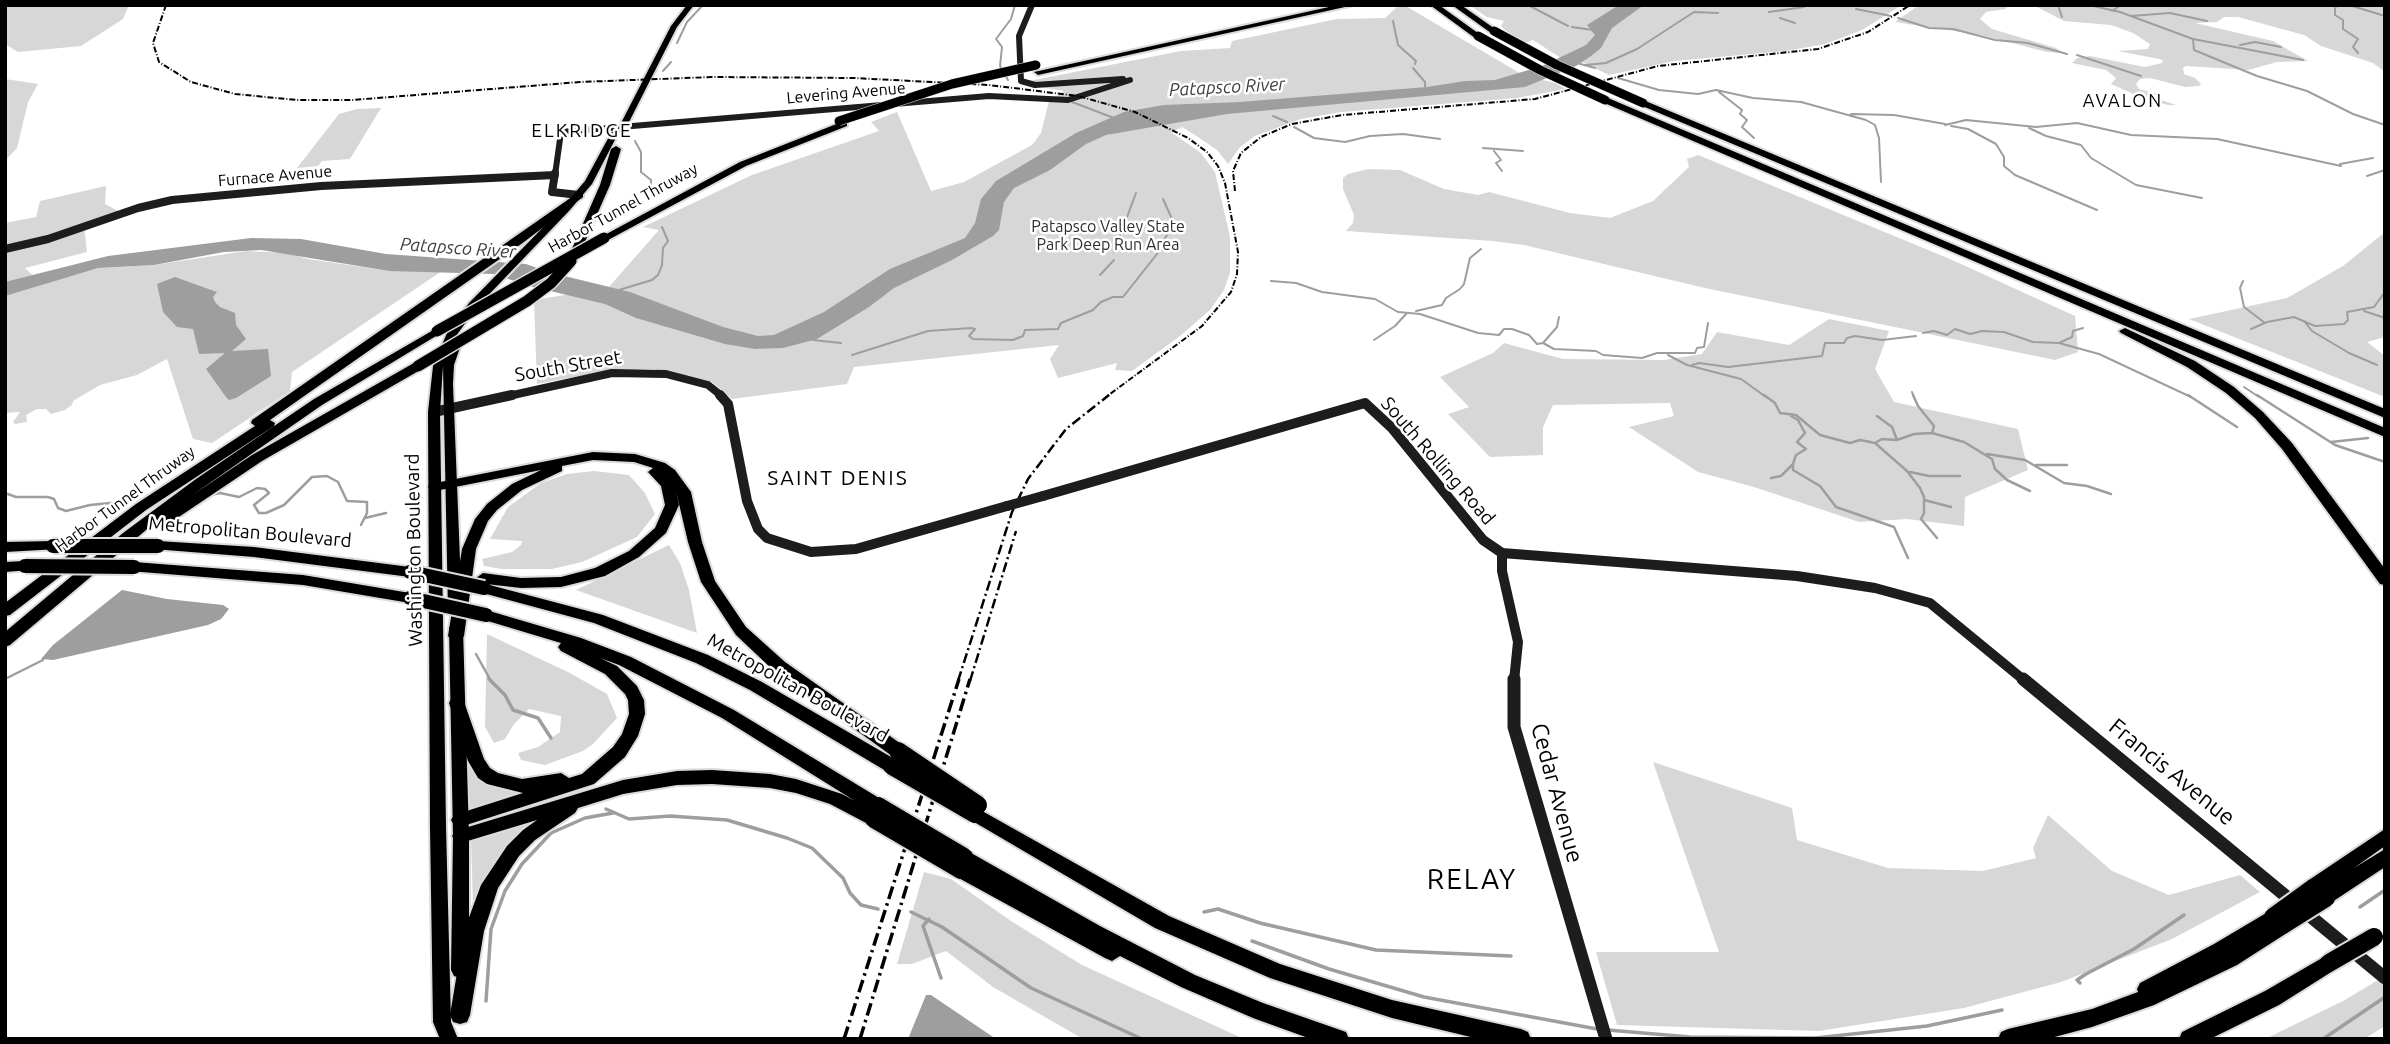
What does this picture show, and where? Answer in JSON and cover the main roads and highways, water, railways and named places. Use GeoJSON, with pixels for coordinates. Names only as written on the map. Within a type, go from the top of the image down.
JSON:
{"type":"FeatureCollection","features":[{"type":"Feature","properties":{"kind":"highway","name":"Harbor Tunnel Thruway"},"geometry":{"type":"LineString","coordinates":[[5,611],[173,485],[324,389],[604,235],[743,164],[841,122],[937,95],[1037,68],[1312,5]]}},
{"type":"Feature","properties":{"kind":"highway","name":"Harbor Tunnel Thruway"},"geometry":{"type":"LineString","coordinates":[[1037,68],[1350,5]]}},
{"type":"Feature","properties":{"kind":"highway"},"geometry":{"type":"LineString","coordinates":[[1434,5],[1478,36],[1548,74],[1605,100],[2385,433]]}},
{"type":"Feature","properties":{"kind":"highway"},"geometry":{"type":"LineString","coordinates":[[1456,5],[1494,31],[1572,72],[2385,414]]}},
{"type":"Feature","properties":{"kind":"highway"},"geometry":{"type":"LineString","coordinates":[[5,647],[78,585],[192,500],[257,458],[527,302],[560,274],[579,250],[616,149]]}},
{"type":"Feature","properties":{"kind":"highway"},"geometry":{"type":"LineString","coordinates":[[173,485],[204,458],[501,253],[579,195]]}},
{"type":"Feature","properties":{"kind":"highway"},"geometry":{"type":"LineString","coordinates":[[1909,229],[2159,347],[2213,379],[2245,402],[2273,430],[2385,580]]}},
{"type":"Feature","properties":{"kind":"highway"},"geometry":{"type":"LineString","coordinates":[[2122,303],[2385,406]]}},
{"type":"Feature","properties":{"kind":"highway","name":"Harbor Tunnel Thruway"},"geometry":{"type":"LineString","coordinates":[[5,640],[128,536],[201,482],[318,402],[437,327]]}},
{"type":"Feature","properties":{"kind":"highway"},"geometry":{"type":"LineString","coordinates":[[435,492],[593,456],[635,458],[660,466],[670,473],[684,492],[695,542],[708,582],[741,631],[779,666],[895,758]]}},
{"type":"Feature","properties":{"kind":"highway"},"geometry":{"type":"LineString","coordinates":[[452,488],[603,461],[631,464],[654,471],[668,485],[671,495],[668,518],[650,541],[634,554],[590,575],[541,584],[483,583]]}},
{"type":"Feature","properties":{"kind":"highway"},"geometry":{"type":"LineString","coordinates":[[456,636],[469,549],[482,519],[492,507],[517,487],[554,469]]}},
{"type":"Feature","properties":{"kind":"highway"},"geometry":{"type":"LineString","coordinates":[[2339,519],[2385,588]]}},
{"type":"Feature","properties":{"kind":"highway","name":"Metropolitan Boulevard"},"geometry":{"type":"LineString","coordinates":[[5,547],[159,546],[254,552],[483,583],[598,619],[702,659],[895,758],[1076,873],[1162,922],[1277,972],[1392,1009],[1521,1039]]}},
{"type":"Feature","properties":{"kind":"highway"},"geometry":{"type":"LineString","coordinates":[[5,567],[134,567],[303,580],[410,598],[486,615],[576,642],[662,679],[728,714],[876,812],[1086,940],[1186,985],[1339,1039]]}},
{"type":"Feature","properties":{"kind":"highway"},"geometry":{"type":"LineString","coordinates":[[460,828],[572,786],[598,771],[619,752],[630,736],[637,714],[636,700],[623,680],[611,670],[568,648],[486,615]]}},
{"type":"Feature","properties":{"kind":"highway"},"geometry":{"type":"LineString","coordinates":[[457,702],[476,761],[484,773],[506,783],[522,786],[551,783],[582,772],[619,752]]}},
{"type":"Feature","properties":{"kind":"highway"},"geometry":{"type":"LineString","coordinates":[[460,828],[602,792],[677,778],[770,781],[819,793],[876,812]]}},
{"type":"Feature","properties":{"kind":"highway"},"geometry":{"type":"LineString","coordinates":[[460,1015],[474,931],[490,885],[500,868],[529,835],[567,809],[602,792]]}},
{"type":"Feature","properties":{"kind":"highway"},"geometry":{"type":"LineString","coordinates":[[2320,893],[2385,836]]}},
{"type":"Feature","properties":{"kind":"highway"},"geometry":{"type":"LineString","coordinates":[[2008,1039],[2092,1018],[2187,980],[2230,959],[2278,921],[2320,893],[2385,856]]}},
{"type":"Feature","properties":{"kind":"highway"},"geometry":{"type":"LineString","coordinates":[[2189,1039],[2272,998],[2381,933]]}},
{"type":"Feature","properties":{"kind":"main road","name":"Washington Boulevard"},"geometry":{"type":"LineString","coordinates":[[525,256],[579,195],[600,164],[615,133],[623,126],[685,7]]}},
{"type":"Feature","properties":{"kind":"main road","name":"Washington Boulevard"},"geometry":{"type":"LineString","coordinates":[[450,1039],[442,1022],[434,386],[444,350],[452,333],[583,198],[616,149],[624,133],[623,126]]}},
{"type":"Feature","properties":{"kind":"main road","name":"Washington Boulevard"},"geometry":{"type":"LineString","coordinates":[[450,1039],[460,1015],[460,828],[449,365],[454,347],[482,301]]}},
{"type":"Feature","properties":{"kind":"main road"},"geometry":{"type":"LineString","coordinates":[[438,834],[460,828]]}},
{"type":"Feature","properties":{"kind":"waterway"},"geometry":{"type":"LineString","coordinates":[[677,43],[687,22],[703,5]]}},
{"type":"Feature","properties":{"kind":"waterway"},"geometry":{"type":"LineString","coordinates":[[1008,80],[1000,66],[1002,47],[996,39],[1011,19],[1015,5]]}},
{"type":"Feature","properties":{"kind":"waterway"},"geometry":{"type":"LineString","coordinates":[[1528,5],[1568,26]]}},
{"type":"Feature","properties":{"kind":"waterway"},"geometry":{"type":"LineString","coordinates":[[2058,5],[2062,17]]}},
{"type":"Feature","properties":{"kind":"waterway"},"geometry":{"type":"LineString","coordinates":[[2089,5],[2113,10]]}},
{"type":"Feature","properties":{"kind":"waterway"},"geometry":{"type":"LineString","coordinates":[[2113,10],[2121,5]]}},
{"type":"Feature","properties":{"kind":"waterway"},"geometry":{"type":"LineString","coordinates":[[2341,5],[2335,7],[2335,15],[2343,20],[2343,29],[2358,39],[2353,47],[2358,53]]}},
{"type":"Feature","properties":{"kind":"waterway"},"geometry":{"type":"LineString","coordinates":[[2349,5],[2385,16]]}},
{"type":"Feature","properties":{"kind":"waterway"},"geometry":{"type":"LineString","coordinates":[[1769,12],[1804,7]]}},
{"type":"Feature","properties":{"kind":"waterway"},"geometry":{"type":"LineString","coordinates":[[1856,9],[1891,16]]}},
{"type":"Feature","properties":{"kind":"waterway"},"geometry":{"type":"LineString","coordinates":[[2113,10],[2193,39]]}},
{"type":"Feature","properties":{"kind":"waterway"},"geometry":{"type":"LineString","coordinates":[[1586,65],[1606,63],[1637,49],[1694,12],[1718,13]]}},
{"type":"Feature","properties":{"kind":"waterway"},"geometry":{"type":"LineString","coordinates":[[2131,16],[2170,13],[2207,21]]}},
{"type":"Feature","properties":{"kind":"waterway"},"geometry":{"type":"LineString","coordinates":[[1780,18],[1795,23]]}},
{"type":"Feature","properties":{"kind":"waterway"},"geometry":{"type":"LineString","coordinates":[[1898,18],[1929,28],[1953,29],[1995,40],[2028,43],[2067,54]]}},
{"type":"Feature","properties":{"kind":"waterway"},"geometry":{"type":"LineString","coordinates":[[1393,21],[1398,45],[1416,61],[1415,64]]}},
{"type":"Feature","properties":{"kind":"waterway"},"geometry":{"type":"LineString","coordinates":[[1572,27],[1593,30]]}},
{"type":"Feature","properties":{"kind":"waterway"},"geometry":{"type":"LineString","coordinates":[[2193,39],[2303,60]]}},
{"type":"Feature","properties":{"kind":"waterway"},"geometry":{"type":"LineString","coordinates":[[2193,39],[2194,50],[2257,76],[2307,91],[2353,114],[2385,125]]}},
{"type":"Feature","properties":{"kind":"waterway"},"geometry":{"type":"LineString","coordinates":[[2240,45],[2255,42],[2281,47]]}},
{"type":"Feature","properties":{"kind":"waterway"},"geometry":{"type":"LineString","coordinates":[[2077,55],[2141,76]]}},
{"type":"Feature","properties":{"kind":"waterway"},"geometry":{"type":"LineString","coordinates":[[663,71],[671,62]]}},
{"type":"Feature","properties":{"kind":"waterway"},"geometry":{"type":"LineString","coordinates":[[1577,63],[1595,68]]}},
{"type":"Feature","properties":{"kind":"waterway"},"geometry":{"type":"LineString","coordinates":[[1413,68],[1425,82],[1425,87]]}},
{"type":"Feature","properties":{"kind":"waterway"},"geometry":{"type":"LineString","coordinates":[[1618,78],[1659,90],[1698,94],[1716,90],[1753,98],[1801,102],[1866,120],[1875,125],[1879,138],[1881,182]]}},
{"type":"Feature","properties":{"kind":"waterway"},"geometry":{"type":"LineString","coordinates":[[1719,92],[1742,110],[1740,114],[1747,120],[1742,127],[1754,138]]}},
{"type":"Feature","properties":{"kind":"waterway"},"geometry":{"type":"LineString","coordinates":[[1072,102],[1114,118]]}},
{"type":"Feature","properties":{"kind":"waterway"},"geometry":{"type":"LineString","coordinates":[[1851,114],[1894,115],[1945,124]]}},
{"type":"Feature","properties":{"kind":"waterway"},"geometry":{"type":"LineString","coordinates":[[1273,116],[1287,122]]}},
{"type":"Feature","properties":{"kind":"waterway"},"geometry":{"type":"LineString","coordinates":[[1945,125],[1966,120],[2036,127],[2077,123],[2131,135],[2217,139],[2341,166]]}},
{"type":"Feature","properties":{"kind":"waterway"},"geometry":{"type":"LineString","coordinates":[[1951,126],[1968,129],[1996,144],[2004,157],[2004,166],[2015,175],[2097,210]]}},
{"type":"Feature","properties":{"kind":"waterway"},"geometry":{"type":"LineString","coordinates":[[1294,127],[1314,138],[1345,142],[1370,136],[1403,134],[1440,139]]}},
{"type":"Feature","properties":{"kind":"waterway"},"geometry":{"type":"LineString","coordinates":[[2029,128],[2046,136],[2081,145],[2091,158],[2136,185],[2202,198]]}},
{"type":"Feature","properties":{"kind":"waterway"},"geometry":{"type":"LineString","coordinates":[[635,141],[641,152],[641,172],[651,180],[651,186]]}},
{"type":"Feature","properties":{"kind":"waterway"},"geometry":{"type":"LineString","coordinates":[[1483,148],[1523,151]]}},
{"type":"Feature","properties":{"kind":"waterway"},"geometry":{"type":"LineString","coordinates":[[1494,151],[1501,160],[1496,163],[1502,171]]}},
{"type":"Feature","properties":{"kind":"waterway"},"geometry":{"type":"LineString","coordinates":[[2340,164],[2373,158]]}},
{"type":"Feature","properties":{"kind":"waterway"},"geometry":{"type":"LineString","coordinates":[[2367,176],[2385,170]]}},
{"type":"Feature","properties":{"kind":"waterway"},"geometry":{"type":"LineString","coordinates":[[1114,252],[1136,193]]}},
{"type":"Feature","properties":{"kind":"waterway"},"geometry":{"type":"LineString","coordinates":[[852,355],[928,331],[971,328],[975,329],[969,336],[973,339],[1013,340],[1023,336],[1025,330],[1058,329],[1061,323],[1093,310],[1101,302],[1113,297],[1123,297],[1157,254],[1170,229],[1172,219],[1163,199]]}},
{"type":"Feature","properties":{"kind":"waterway"},"geometry":{"type":"LineString","coordinates":[[619,290],[652,280],[658,275],[662,265],[663,248],[668,241],[662,227]]}},
{"type":"Feature","properties":{"kind":"waterway"},"geometry":{"type":"LineString","coordinates":[[1416,311],[1442,305],[1446,298],[1460,289],[1464,284],[1470,258],[1481,249]]}},
{"type":"Feature","properties":{"kind":"waterway"},"geometry":{"type":"LineString","coordinates":[[1100,275],[1114,260]]}},
{"type":"Feature","properties":{"kind":"waterway"},"geometry":{"type":"LineString","coordinates":[[1271,281],[1296,283],[1322,292],[1375,299],[1398,312],[1420,314],[1478,333],[1499,335],[1504,329],[1512,329],[1529,335],[1537,344],[1543,343]]}},
{"type":"Feature","properties":{"kind":"waterway"},"geometry":{"type":"LineString","coordinates":[[2243,281],[2240,288],[2244,307],[2265,323]]}},
{"type":"Feature","properties":{"kind":"waterway"},"geometry":{"type":"LineString","coordinates":[[2304,321],[2315,326],[2344,324],[2348,320],[2347,312],[2374,307],[2385,292]]}},
{"type":"Feature","properties":{"kind":"waterway"},"geometry":{"type":"LineString","coordinates":[[2364,311],[2385,318]]}},
{"type":"Feature","properties":{"kind":"waterway"},"geometry":{"type":"LineString","coordinates":[[1374,340],[1395,326],[1407,313]]}},
{"type":"Feature","properties":{"kind":"waterway"},"geometry":{"type":"LineString","coordinates":[[1543,343],[1557,327],[1559,317]]}},
{"type":"Feature","properties":{"kind":"waterway"},"geometry":{"type":"LineString","coordinates":[[2265,323],[2294,317],[2304,321]]}},
{"type":"Feature","properties":{"kind":"waterway"},"geometry":{"type":"LineString","coordinates":[[2304,321],[2312,331],[2349,353],[2377,365]]}},
{"type":"Feature","properties":{"kind":"waterway"},"geometry":{"type":"LineString","coordinates":[[1543,343],[1554,349],[1596,351],[1603,355],[1642,358],[1657,353],[1695,353],[1697,348],[1704,347],[1708,323]]}},
{"type":"Feature","properties":{"kind":"waterway"},"geometry":{"type":"LineString","coordinates":[[2251,329],[2265,323]]}},
{"type":"Feature","properties":{"kind":"waterway"},"geometry":{"type":"LineString","coordinates":[[2059,343],[2072,337],[2073,331],[2083,328]]}},
{"type":"Feature","properties":{"kind":"waterway"},"geometry":{"type":"LineString","coordinates":[[1923,333],[1934,331],[1947,335],[1955,329],[1970,334],[1982,331],[2004,332],[2033,342],[2059,343]]}},
{"type":"Feature","properties":{"kind":"waterway"},"geometry":{"type":"LineString","coordinates":[[1692,365],[1699,363],[1728,367],[1822,356],[1825,343],[1844,343],[1847,338],[1855,336],[1882,340],[1916,336]]}},
{"type":"Feature","properties":{"kind":"waterway"},"geometry":{"type":"LineString","coordinates":[[813,340],[841,343]]}},
{"type":"Feature","properties":{"kind":"waterway"},"geometry":{"type":"LineString","coordinates":[[2059,343],[2099,354],[2191,397]]}},
{"type":"Feature","properties":{"kind":"waterway"},"geometry":{"type":"LineString","coordinates":[[1668,355],[1687,365],[1741,379],[1766,397]]}},
{"type":"Feature","properties":{"kind":"waterway"},"geometry":{"type":"LineString","coordinates":[[2244,387],[2259,397]]}},
{"type":"Feature","properties":{"kind":"waterway"},"geometry":{"type":"LineString","coordinates":[[1912,392],[1914,397]]}},
{"type":"Feature","properties":{"kind":"waterway"},"geometry":{"type":"LineString","coordinates":[[1764,395],[1775,403],[1780,413],[1796,415],[1820,435],[1850,443],[1860,440],[1875,443]]}},
{"type":"Feature","properties":{"kind":"waterway"},"geometry":{"type":"LineString","coordinates":[[1913,395],[1934,426],[1932,433]]}},
{"type":"Feature","properties":{"kind":"waterway"},"geometry":{"type":"LineString","coordinates":[[2188,395],[2237,427]]}},
{"type":"Feature","properties":{"kind":"waterway"},"geometry":{"type":"LineString","coordinates":[[2257,395],[2335,445],[2385,462]]}},
{"type":"Feature","properties":{"kind":"waterway"},"geometry":{"type":"LineString","coordinates":[[1791,416],[1798,420],[1805,433],[1797,442],[1806,449],[1796,455],[1793,464]]}},
{"type":"Feature","properties":{"kind":"waterway"},"geometry":{"type":"LineString","coordinates":[[1877,416],[1892,427],[1897,440]]}},
{"type":"Feature","properties":{"kind":"waterway"},"geometry":{"type":"LineString","coordinates":[[1897,440],[1914,434],[1932,433]]}},
{"type":"Feature","properties":{"kind":"waterway"},"geometry":{"type":"LineString","coordinates":[[1932,433],[1964,442],[1992,459],[1995,469],[2007,480],[2030,491]]}},
{"type":"Feature","properties":{"kind":"waterway"},"geometry":{"type":"LineString","coordinates":[[2331,442],[2368,438]]}},
{"type":"Feature","properties":{"kind":"waterway"},"geometry":{"type":"LineString","coordinates":[[1875,443],[1882,439],[1897,440]]}},
{"type":"Feature","properties":{"kind":"waterway"},"geometry":{"type":"LineString","coordinates":[[1875,443],[1907,471],[1920,488],[1924,500]]}},
{"type":"Feature","properties":{"kind":"waterway"},"geometry":{"type":"LineString","coordinates":[[1987,454],[2025,460],[2064,483],[2087,486],[2111,494]]}},
{"type":"Feature","properties":{"kind":"waterway"},"geometry":{"type":"LineString","coordinates":[[1771,478],[1781,476],[1793,464]]}},
{"type":"Feature","properties":{"kind":"waterway"},"geometry":{"type":"LineString","coordinates":[[1793,464],[1793,470],[1820,486],[1836,507],[1894,527],[1908,558]]}},
{"type":"Feature","properties":{"kind":"waterway"},"geometry":{"type":"LineString","coordinates":[[2036,465],[2067,465]]}},
{"type":"Feature","properties":{"kind":"waterway"},"geometry":{"type":"LineString","coordinates":[[1910,472],[1929,476],[1960,476]]}},
{"type":"Feature","properties":{"kind":"waterway"},"geometry":{"type":"LineString","coordinates":[[211,495],[220,493],[239,497],[257,488],[265,489],[269,493],[254,505],[259,513],[266,513],[284,505],[312,477],[327,476],[338,482],[347,501],[367,502],[367,513],[361,525]]}},
{"type":"Feature","properties":{"kind":"waterway"},"geometry":{"type":"LineString","coordinates":[[5,493],[16,497],[48,497],[54,499],[58,508],[66,511],[90,505],[131,501]]}},
{"type":"Feature","properties":{"kind":"waterway"},"geometry":{"type":"LineString","coordinates":[[1924,500],[1951,507]]}},
{"type":"Feature","properties":{"kind":"waterway"},"geometry":{"type":"LineString","coordinates":[[1924,500],[1921,519],[1937,538]]}},
{"type":"Feature","properties":{"kind":"waterway"},"geometry":{"type":"LineString","coordinates":[[365,518],[386,513]]}},
{"type":"Feature","properties":{"kind":"waterway"},"geometry":{"type":"LineString","coordinates":[[476,654],[491,681]]}},
{"type":"Feature","properties":{"kind":"waterway"},"geometry":{"type":"LineString","coordinates":[[5,679],[43,660]]}},
{"type":"Feature","properties":{"kind":"waterway"},"geometry":{"type":"LineString","coordinates":[[491,681],[505,695],[513,710],[538,718],[551,738]]}},
{"type":"Feature","properties":{"kind":"waterway"},"geometry":{"type":"LineString","coordinates":[[606,809],[629,819],[670,816],[727,820],[787,838],[812,848],[843,878],[850,893],[861,905],[878,909]]}},
{"type":"Feature","properties":{"kind":"waterway"},"geometry":{"type":"LineString","coordinates":[[486,1001],[491,929],[505,891],[522,864],[551,833],[585,818],[613,813]]}},
{"type":"Feature","properties":{"kind":"waterway"},"geometry":{"type":"LineString","coordinates":[[2360,907],[2385,890]]}},
{"type":"Feature","properties":{"kind":"waterway"},"geometry":{"type":"LineString","coordinates":[[1204,912],[1218,909],[1260,923],[1376,950],[1511,956]]}},
{"type":"Feature","properties":{"kind":"waterway"},"geometry":{"type":"LineString","coordinates":[[911,912],[928,920]]}},
{"type":"Feature","properties":{"kind":"waterway"},"geometry":{"type":"LineString","coordinates":[[2080,983],[2077,980],[2086,974],[2134,949],[2184,915]]}},
{"type":"Feature","properties":{"kind":"waterway"},"geometry":{"type":"LineString","coordinates":[[928,920],[1031,988],[1142,1039]]}},
{"type":"Feature","properties":{"kind":"waterway"},"geometry":{"type":"LineString","coordinates":[[928,920],[923,926],[941,978]]}},
{"type":"Feature","properties":{"kind":"waterway"},"geometry":{"type":"LineString","coordinates":[[1252,941],[1329,969],[1424,997],[1597,1029]]}},
{"type":"Feature","properties":{"kind":"waterway"},"geometry":{"type":"LineString","coordinates":[[2323,1039],[2385,997]]}},
{"type":"Feature","properties":{"kind":"waterway"},"geometry":{"type":"LineString","coordinates":[[1608,1030],[1690,1037],[1815,1038],[1927,1026],[2002,1010]]}},
{"type":"Feature","properties":{"kind":"railway"},"geometry":{"type":"LineString","coordinates":[[166,5],[153,43],[159,62],[191,82],[235,94],[297,100],[352,100],[580,82],[712,77],[854,78],[989,85],[1078,96],[1135,112],[1188,138],[1207,152],[1218,166],[1225,183],[1238,252],[1237,274],[1231,292],[1202,326],[1106,397]]}},
{"type":"Feature","properties":{"kind":"railway"},"geometry":{"type":"LineString","coordinates":[[1235,191],[1233,171],[1241,153],[1261,137],[1292,124],[1342,115],[1535,99],[1658,66],[1818,49],[1868,32],[1910,5]]}},
{"type":"Feature","properties":{"kind":"railway"},"geometry":{"type":"LineString","coordinates":[[958,681],[1012,512],[1028,479],[1066,429],[1109,395]]}},
{"type":"Feature","properties":{"kind":"railway"},"geometry":{"type":"LineString","coordinates":[[970,681],[1016,531]]}},
{"type":"Feature","properties":{"kind":"railway"},"geometry":{"type":"LineString","coordinates":[[844,1039],[959,679]]}},
{"type":"Feature","properties":{"kind":"railway"},"geometry":{"type":"LineString","coordinates":[[860,1039],[970,679]]}},
{"type":"Feature","properties":{"kind":"district","name":"AVALON"},"geometry":{"type":"Point","coordinates":[2123,101]}},
{"type":"Feature","properties":{"kind":"district","name":"ELKRIDGE"},"geometry":{"type":"Point","coordinates":[582,131]}},
{"type":"Feature","properties":{"kind":"district","name":"SAINT DENIS"},"geometry":{"type":"Point","coordinates":[838,478]}},
{"type":"Feature","properties":{"kind":"district","name":"RELAY"},"geometry":{"type":"Point","coordinates":[1472,880]}},
{"type":"Feature","properties":{"kind":"water label","name":"Patapsco River"},"geometry":{"type":"Point","coordinates":[1227,87]}},
{"type":"Feature","properties":{"kind":"water label","name":"Patapsco River"},"geometry":{"type":"Point","coordinates":[458,248]}},
{"type":"Feature","properties":{"kind":"park label","name":"Patapsco Valley State Park Deep Run Area"},"geometry":{"type":"Point","coordinates":[1108,236]}}]}
